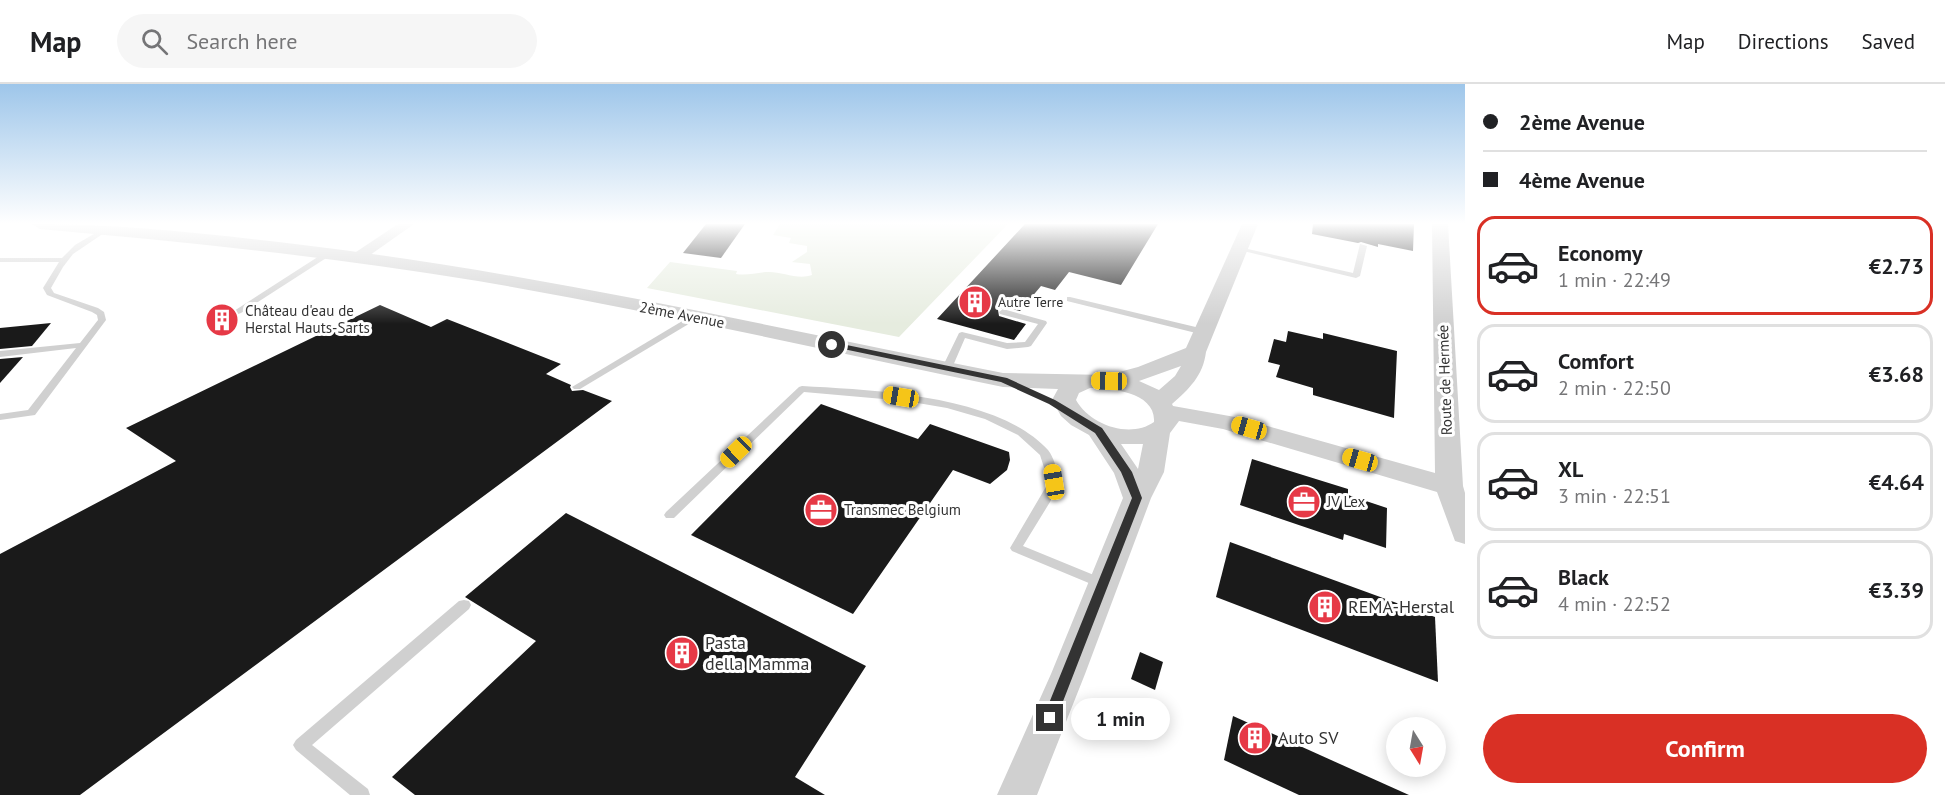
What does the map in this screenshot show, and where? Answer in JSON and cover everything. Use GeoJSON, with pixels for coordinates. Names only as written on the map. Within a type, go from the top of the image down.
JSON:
{"type":"FeatureCollection","features":[{"type":"Feature","properties":{"kind":"street","name":"2ème Avenue"},"geometry":{"type":"LineString","coordinates":[[359,257],[480,276],[1004,380],[1080,383],[1109,381]]}},
{"type":"Feature","properties":{"kind":"street"},"geometry":{"type":"LineString","coordinates":[[1098,430],[1131,437],[1146,436],[1194,368],[1200,342],[1236,257]]}},
{"type":"Feature","properties":{"kind":"street","name":"Route de Hermée"},"geometry":{"type":"LineString","coordinates":[[1441,257],[1449,486],[1465,534]]}},
{"type":"Feature","properties":{"kind":"street"},"geometry":{"type":"LineString","coordinates":[[1109,381],[1146,372],[1200,342]]}},
{"type":"Feature","properties":{"kind":"street","name":"2ème Avenue"},"geometry":{"type":"LineString","coordinates":[[1004,380],[1069,411],[1081,422],[1098,430]]}},
{"type":"Feature","properties":{"kind":"street"},"geometry":{"type":"LineString","coordinates":[[1109,381],[1132,387],[1161,415],[1226,422],[1449,486]]}},
{"type":"Feature","properties":{"kind":"street"},"geometry":{"type":"LineString","coordinates":[[1183,381],[1208,410],[1226,422]]}},
{"type":"Feature","properties":{"kind":"street"},"geometry":{"type":"LineString","coordinates":[[1069,411],[1064,400],[1067,390],[1080,383]]}},
{"type":"Feature","properties":{"kind":"street"},"geometry":{"type":"LineString","coordinates":[[1017,795],[1137,498],[1151,472],[1161,415]]}},
{"type":"Feature","properties":{"kind":"street"},"geometry":{"type":"LineString","coordinates":[[1098,430],[1126,472],[1137,498]]}},
{"type":"Feature","properties":{"kind":"lane"},"geometry":{"type":"LineString","coordinates":[[0,417],[31,413],[102,320],[101,314],[51,295],[47,288],[65,257]]}},
{"type":"Feature","properties":{"kind":"lane"},"geometry":{"type":"LineString","coordinates":[[238,311],[323,257]]}},
{"type":"Feature","properties":{"kind":"lane"},"geometry":{"type":"LineString","coordinates":[[1274,257],[1356,276],[1360,257]]}},
{"type":"Feature","properties":{"kind":"lane"},"geometry":{"type":"LineString","coordinates":[[0,260],[63,260]]}},
{"type":"Feature","properties":{"kind":"lane"},"geometry":{"type":"LineString","coordinates":[[1070,299],[1200,342]]}},
{"type":"Feature","properties":{"kind":"lane"},"geometry":{"type":"LineString","coordinates":[[947,368],[962,335],[1007,346],[1028,344],[1043,323],[1003,312]]}},
{"type":"Feature","properties":{"kind":"lane"},"geometry":{"type":"LineString","coordinates":[[577,387],[694,317]]}},
{"type":"Feature","properties":{"kind":"lane"},"geometry":{"type":"LineString","coordinates":[[0,354],[83,345]]}},
{"type":"Feature","properties":{"kind":"lane"},"geometry":{"type":"LineString","coordinates":[[670,515],[802,389],[879,393],[945,404],[996,420],[1020,431],[1038,446],[1051,462],[1054,482],[1016,548],[1104,584]]}},
{"type":"Feature","properties":{"kind":"lane"},"geometry":{"type":"LineString","coordinates":[[362,795],[301,745],[464,605]]}},
{"type":"Feature","properties":{"kind":"shaded area"},"geometry":{"type":"Polygon","coordinates":[[[799,257],[976,257],[899,337],[647,288],[670,262],[737,271],[736,274],[769,272],[801,277],[812,275],[810,264],[792,262],[799,257]]]}},
{"type":"Feature","properties":{"kind":"building"},"geometry":{"type":"Polygon","coordinates":[[[994,257],[1138,257],[1121,285],[1069,272],[1055,290],[1041,286],[1020,311],[1004,307],[998,310],[999,316],[1026,324],[1014,340],[937,319],[994,257]]]}},
{"type":"Feature","properties":{"kind":"building"},"geometry":{"type":"Polygon","coordinates":[[[380,305],[431,327],[447,319],[561,364],[546,374],[571,385],[572,391],[583,390],[612,401],[80,795],[0,795],[0,554],[176,461],[126,428],[380,305]]]}},
{"type":"Feature","properties":{"kind":"building"},"geometry":{"type":"Polygon","coordinates":[[[51,323],[32,346],[0,349],[0,328],[51,323]]]}},
{"type":"Feature","properties":{"kind":"building"},"geometry":{"type":"Polygon","coordinates":[[[1288,331],[1323,339],[1323,333],[1397,351],[1394,418],[1313,395],[1313,388],[1276,377],[1280,365],[1268,362],[1274,339],[1286,342],[1288,331]]]}},
{"type":"Feature","properties":{"kind":"building"},"geometry":{"type":"Polygon","coordinates":[[[23,357],[0,383],[0,359],[23,357]]]}},
{"type":"Feature","properties":{"kind":"building","name":"Transmec Belgium"},"geometry":{"type":"Polygon","coordinates":[[[821,404],[918,439],[930,424],[1009,452],[1010,460],[1007,470],[990,484],[953,470],[853,614],[691,535],[821,404]]]}},
{"type":"Feature","properties":{"kind":"building","name":"JV Lex"},"geometry":{"type":"Polygon","coordinates":[[[1252,459],[1348,489],[1348,495],[1387,508],[1386,548],[1344,534],[1343,540],[1240,505],[1252,459]]]}},
{"type":"Feature","properties":{"kind":"building","name":"Pasta della Mamma"},"geometry":{"type":"Polygon","coordinates":[[[566,513],[866,666],[795,777],[825,795],[415,795],[392,777],[536,641],[465,597],[566,513]]]}},
{"type":"Feature","properties":{"kind":"building","name":"REMA-Herstal"},"geometry":{"type":"Polygon","coordinates":[[[1230,542],[1435,617],[1438,682],[1216,597],[1230,542]]]}},
{"type":"Feature","properties":{"kind":"building"},"geometry":{"type":"Polygon","coordinates":[[[1140,652],[1163,662],[1155,690],[1131,679],[1140,652]]]}},
{"type":"Feature","properties":{"kind":"building","name":"Auto SV"},"geometry":{"type":"Polygon","coordinates":[[[1233,716],[1409,795],[1299,795],[1224,760],[1233,716]]]}},
{"type":"Feature","properties":{"kind":"place","name":"Autre Terre"},"geometry":{"type":"Point","coordinates":[975,302]}},
{"type":"Feature","properties":{"kind":"place","name":"Château d'eau de Herstal Hauts-Sarts"},"geometry":{"type":"Point","coordinates":[222,320]}},
{"type":"Feature","properties":{"kind":"place","name":"JV Lex"},"geometry":{"type":"Point","coordinates":[1304,502]}},
{"type":"Feature","properties":{"kind":"place","name":"Transmec Belgium"},"geometry":{"type":"Point","coordinates":[821,510]}},
{"type":"Feature","properties":{"kind":"place","name":"REMA-Herstal"},"geometry":{"type":"Point","coordinates":[1325,607]}},
{"type":"Feature","properties":{"kind":"place","name":"Pasta della Mamma"},"geometry":{"type":"Point","coordinates":[682,653]}},
{"type":"Feature","properties":{"kind":"place","name":"Auto SV"},"geometry":{"type":"Point","coordinates":[1255,738]}},
{"type":"Feature","properties":{"kind":"route"},"geometry":{"type":"LineString","coordinates":[[832,345],[1004,380],[1069,411],[1087,426],[1098,430],[1126,472],[1137,498],[1050,718]]}}]}
